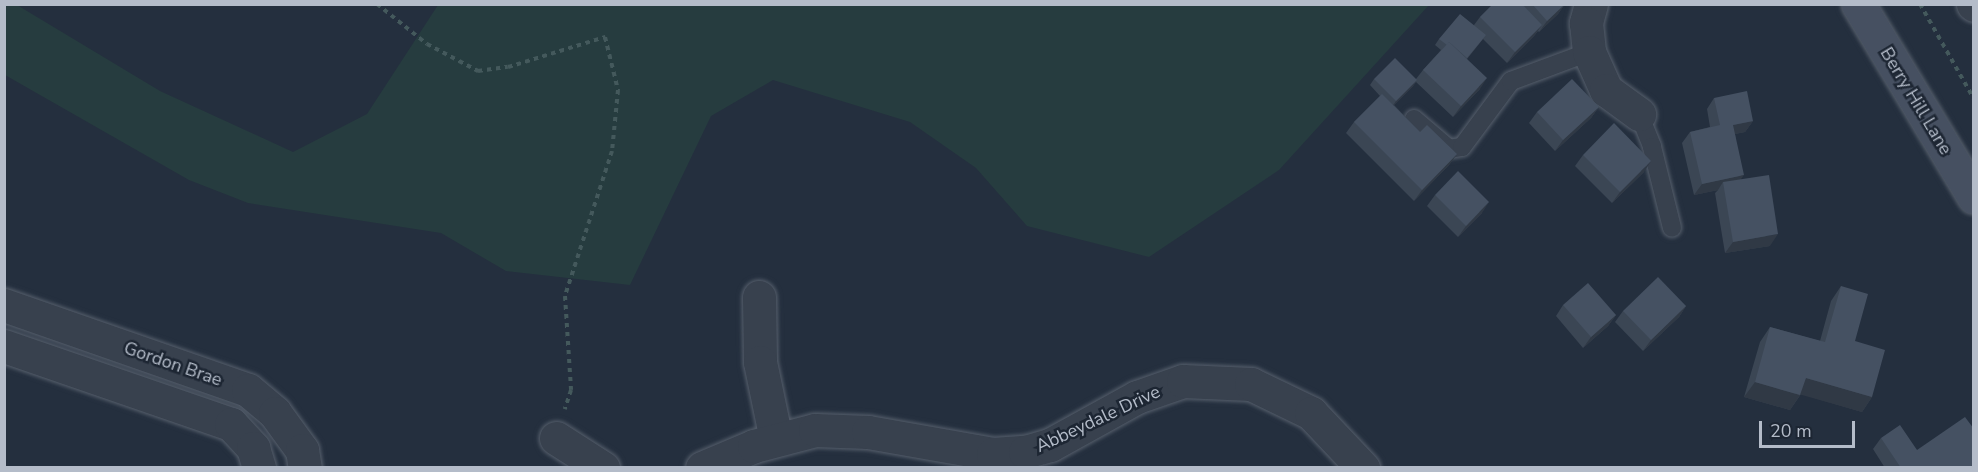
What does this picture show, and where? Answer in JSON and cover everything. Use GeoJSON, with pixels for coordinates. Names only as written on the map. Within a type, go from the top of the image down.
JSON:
{"type":"FeatureCollection","features":[{"type":"Feature","properties":{"kind":"street"},"geometry":{"type":"LineString","coordinates":[[1591,4],[1586,23],[1589,52],[1606,90],[1639,114]]}},
{"type":"Feature","properties":{"kind":"street","name":"Berry Hill Lane"},"geometry":{"type":"LineString","coordinates":[[1858,4],[1974,197]]}},
{"type":"Feature","properties":{"kind":"street"},"geometry":{"type":"LineString","coordinates":[[759,297],[760,362],[776,439]]}},
{"type":"Feature","properties":{"kind":"street","name":"Gordon Brae"},"geometry":{"type":"LineString","coordinates":[[4,305],[248,390],[275,413],[302,450],[305,468]]}},
{"type":"Feature","properties":{"kind":"street"},"geometry":{"type":"LineString","coordinates":[[4,346],[231,424],[253,448],[259,468]]}},
{"type":"Feature","properties":{"kind":"street","name":"Abbeydale Drive"},"geometry":{"type":"LineString","coordinates":[[702,468],[776,439],[815,429],[868,432],[1024,460],[1137,397],[1183,381],[1251,384],[1311,412],[1363,468]]}},
{"type":"Feature","properties":{"kind":"street"},"geometry":{"type":"LineString","coordinates":[[556,438],[603,468]]}},
{"type":"Feature","properties":{"kind":"lane"},"geometry":{"type":"LineString","coordinates":[[1414,119],[1449,149],[1462,147],[1511,81],[1589,52]]}},
{"type":"Feature","properties":{"kind":"lane"},"geometry":{"type":"LineString","coordinates":[[1639,114],[1652,147],[1672,228]]}},
{"type":"Feature","properties":{"kind":"path"},"geometry":{"type":"LineString","coordinates":[[377,4],[427,44],[478,72],[508,67],[605,37],[618,90],[612,151],[565,296],[571,390],[556,438]]}},
{"type":"Feature","properties":{"kind":"path"},"geometry":{"type":"LineString","coordinates":[[1920,4],[1974,99]]}},
{"type":"Feature","properties":{"kind":"green space"},"geometry":{"type":"Polygon","coordinates":[[[5,4],[17,5],[160,91],[293,152],[367,114],[438,5],[1429,5],[1279,170],[1149,257],[1027,226],[976,168],[910,122],[773,80],[711,116],[630,285],[506,271],[441,233],[248,203],[189,180],[5,75],[5,4]]]}},
{"type":"Feature","properties":{"kind":"building"},"geometry":{"type":"Polygon","coordinates":[[[1493,4],[1522,4],[1542,25],[1515,52],[1480,17],[1493,4]]]}},
{"type":"Feature","properties":{"kind":"building"},"geometry":{"type":"Polygon","coordinates":[[[1532,4],[1565,4],[1547,21],[1532,4]]]}},
{"type":"Feature","properties":{"kind":"building"},"geometry":{"type":"Polygon","coordinates":[[[1460,14],[1486,35],[1467,58],[1449,42],[1447,45],[1439,39],[1460,14]]]}},
{"type":"Feature","properties":{"kind":"building"},"geometry":{"type":"Polygon","coordinates":[[[1449,42],[1487,78],[1461,106],[1423,70],[1449,42]]]}},
{"type":"Feature","properties":{"kind":"building"},"geometry":{"type":"Polygon","coordinates":[[[1395,58],[1417,80],[1396,101],[1374,79],[1395,58]]]}},
{"type":"Feature","properties":{"kind":"building"},"geometry":{"type":"Polygon","coordinates":[[[1572,79],[1599,107],[1563,140],[1537,112],[1572,79]]]}},
{"type":"Feature","properties":{"kind":"building"},"geometry":{"type":"Polygon","coordinates":[[[1747,91],[1753,121],[1733,125],[1744,175],[1702,184],[1690,132],[1720,125],[1714,98],[1747,91]]]}},
{"type":"Feature","properties":{"kind":"building"},"geometry":{"type":"Polygon","coordinates":[[[1382,94],[1420,132],[1427,125],[1457,154],[1422,190],[1354,122],[1382,94]]]}},
{"type":"Feature","properties":{"kind":"building"},"geometry":{"type":"Polygon","coordinates":[[[1614,123],[1651,161],[1620,192],[1583,155],[1614,123]]]}},
{"type":"Feature","properties":{"kind":"building"},"geometry":{"type":"Polygon","coordinates":[[[1458,171],[1489,202],[1466,226],[1435,195],[1458,171]]]}},
{"type":"Feature","properties":{"kind":"building"},"geometry":{"type":"Polygon","coordinates":[[[1769,175],[1778,234],[1733,242],[1723,182],[1769,175]]]}},
{"type":"Feature","properties":{"kind":"building"},"geometry":{"type":"Polygon","coordinates":[[[1658,277],[1686,306],[1651,340],[1623,311],[1658,277]]]}},
{"type":"Feature","properties":{"kind":"building"},"geometry":{"type":"Polygon","coordinates":[[[1588,283],[1616,315],[1591,337],[1563,305],[1588,283]]]}},
{"type":"Feature","properties":{"kind":"building"},"geometry":{"type":"Polygon","coordinates":[[[1841,286],[1868,294],[1855,341],[1885,350],[1872,397],[1806,378],[1800,395],[1755,382],[1770,327],[1825,342],[1841,286]]]}},
{"type":"Feature","properties":{"kind":"building"},"geometry":{"type":"Polygon","coordinates":[[[1965,417],[1974,429],[1974,468],[1901,468],[1881,438],[1900,425],[1917,450],[1965,417]]]}}]}
